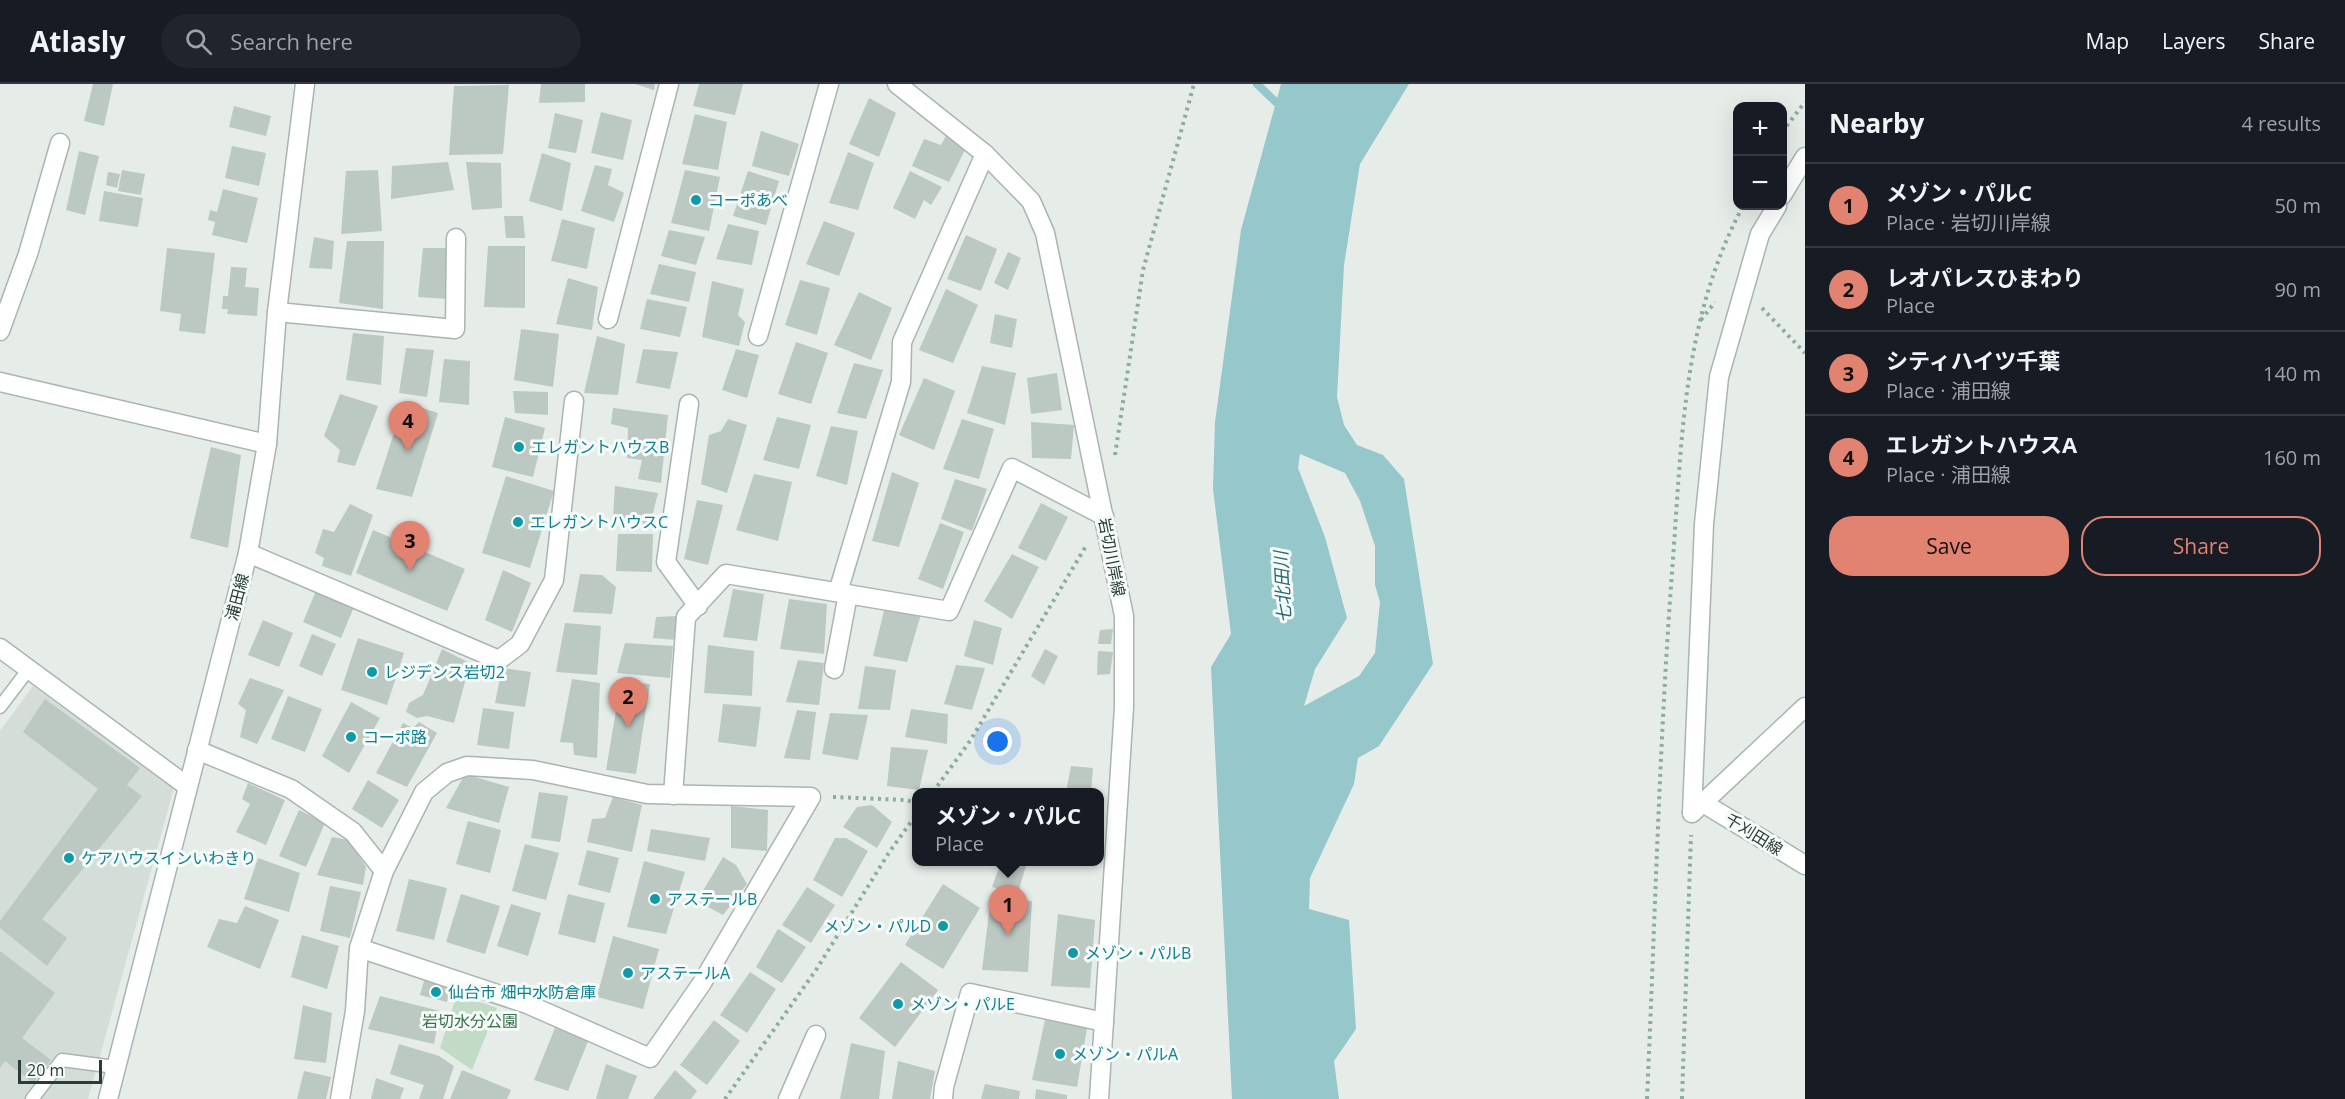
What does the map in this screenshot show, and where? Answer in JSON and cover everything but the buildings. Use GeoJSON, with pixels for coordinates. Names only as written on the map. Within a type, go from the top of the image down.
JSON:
{"type":"FeatureCollection","features":[{"type":"Feature","properties":{"kind":"street","name":"浦田線"},"geometry":{"type":"LineString","coordinates":[[108,1099],[248,554],[267,444],[277,312],[305,84]]}},
{"type":"Feature","properties":{"kind":"street"},"geometry":{"type":"LineString","coordinates":[[608,319],[669,84]]}},
{"type":"Feature","properties":{"kind":"street"},"geometry":{"type":"LineString","coordinates":[[758,336],[829,84]]}},
{"type":"Feature","properties":{"kind":"street","name":"岩切川岸線"},"geometry":{"type":"LineString","coordinates":[[897,84],[985,154],[1031,201],[1045,233],[1124,616],[1124,707],[1099,1099]]}},
{"type":"Feature","properties":{"kind":"street"},"geometry":{"type":"LineString","coordinates":[[0,331],[28,254],[60,143]]}},
{"type":"Feature","properties":{"kind":"street"},"geometry":{"type":"LineString","coordinates":[[834,669],[843,593],[901,382],[902,342],[985,154]]}},
{"type":"Feature","properties":{"kind":"street"},"geometry":{"type":"LineString","coordinates":[[1787,187],[1805,157]]}},
{"type":"Feature","properties":{"kind":"street"},"geometry":{"type":"LineString","coordinates":[[1697,808],[1704,524],[1719,377],[1760,234],[1775,210]]}},
{"type":"Feature","properties":{"kind":"street"},"geometry":{"type":"LineString","coordinates":[[277,312],[455,328],[456,238]]}},
{"type":"Feature","properties":{"kind":"street"},"geometry":{"type":"LineString","coordinates":[[0,382],[267,444]]}},
{"type":"Feature","properties":{"kind":"street"},"geometry":{"type":"LineString","coordinates":[[248,554],[499,660],[520,644],[554,580],[574,401]]}},
{"type":"Feature","properties":{"kind":"street"},"geometry":{"type":"LineString","coordinates":[[689,404],[666,562],[698,606]]}},
{"type":"Feature","properties":{"kind":"street"},"geometry":{"type":"LineString","coordinates":[[673,795],[686,617],[726,574],[949,611],[1012,468],[1104,516]]}},
{"type":"Feature","properties":{"kind":"street"},"geometry":{"type":"LineString","coordinates":[[0,648],[187,786]]}},
{"type":"Feature","properties":{"kind":"street"},"geometry":{"type":"LineString","coordinates":[[1697,808],[1805,707]]}},
{"type":"Feature","properties":{"kind":"street"},"geometry":{"type":"LineString","coordinates":[[197,750],[291,789],[353,832],[384,871]]}},
{"type":"Feature","properties":{"kind":"street"},"geometry":{"type":"LineString","coordinates":[[340,1099],[356,1011],[359,948],[384,871],[424,792],[447,773],[467,766],[533,770],[647,794],[811,796],[702,983],[650,1058],[527,1004],[359,948]]}},
{"type":"Feature","properties":{"kind":"street","name":"千刈田線"},"geometry":{"type":"LineString","coordinates":[[1697,808],[1805,865]]}},
{"type":"Feature","properties":{"kind":"street"},"geometry":{"type":"LineString","coordinates":[[943,1099],[944,1087],[970,993],[1104,1022]]}},
{"type":"Feature","properties":{"kind":"street"},"geometry":{"type":"LineString","coordinates":[[788,1099],[816,1035]]}},
{"type":"Feature","properties":{"kind":"lane"},"geometry":{"type":"LineString","coordinates":[[0,707],[28,670]]}},
{"type":"Feature","properties":{"kind":"lane"},"geometry":{"type":"LineString","coordinates":[[32,1099],[62,1060],[115,1067]]}},
{"type":"Feature","properties":{"kind":"path"},"geometry":{"type":"LineString","coordinates":[[1114,462],[1143,270],[1193,86]]}},
{"type":"Feature","properties":{"kind":"path"},"geometry":{"type":"LineString","coordinates":[[1787,125],[1805,102]]}},
{"type":"Feature","properties":{"kind":"path"},"geometry":{"type":"LineString","coordinates":[[1741,298],[1757,303],[1805,353]]}},
{"type":"Feature","properties":{"kind":"path"},"geometry":{"type":"LineString","coordinates":[[936,788],[970,741],[1104,516]]}},
{"type":"Feature","properties":{"kind":"path"},"geometry":{"type":"LineString","coordinates":[[811,796],[912,802]]}},
{"type":"Feature","properties":{"kind":"path"},"geometry":{"type":"LineString","coordinates":[[1682,1099],[1697,808]]}},
{"type":"Feature","properties":{"kind":"path"},"geometry":{"type":"LineString","coordinates":[[725,1099],[816,970],[890,851],[912,821]]}},
{"type":"Feature","properties":{"kind":"shaded area"},"geometry":{"type":"Polygon","coordinates":[[[33,686],[174,788],[88,1099],[0,1099],[0,731],[33,686]]]}},
{"type":"Feature","properties":{"kind":"green space","name":"岩切水分公園"},"geometry":{"type":"Polygon","coordinates":[[[457,994],[497,1008],[472,1070],[440,1048],[457,994]]]}},
{"type":"Feature","properties":{"kind":"water","name":"七北田川"},"geometry":{"type":"Polygon","coordinates":[[[1281,84],[1409,84],[1360,164],[1344,265],[1337,397],[1344,425],[1357,445],[1383,455],[1404,479],[1433,664],[1379,746],[1358,758],[1354,784],[1310,878],[1309,909],[1349,920],[1356,1029],[1334,1061],[1339,1099],[1232,1099],[1211,667],[1231,634],[1213,489],[1215,422],[1241,230],[1281,84]],[[1300,454],[1298,468],[1325,537],[1347,618],[1315,669],[1304,706],[1359,676],[1375,653],[1380,602],[1375,585],[1375,546],[1360,501],[1345,473],[1300,454]]]}},
{"type":"Feature","properties":{"kind":"waterway"},"geometry":{"type":"LineString","coordinates":[[1257,84],[1283,109]]}},
{"type":"Feature","properties":{"kind":"place","name":"コーポあべ"},"geometry":{"type":"Point","coordinates":[696,200]}},
{"type":"Feature","properties":{"kind":"place","name":"エレガントハウスB"},"geometry":{"type":"Point","coordinates":[519,447]}},
{"type":"Feature","properties":{"kind":"place","name":"エレガントハウスA"},"geometry":{"type":"Point","coordinates":[408,451]}},
{"type":"Feature","properties":{"kind":"place","name":"エレガントハウスC"},"geometry":{"type":"Point","coordinates":[518,522]}},
{"type":"Feature","properties":{"kind":"place","name":"シティハイツ千葉"},"geometry":{"type":"Point","coordinates":[410,571]}},
{"type":"Feature","properties":{"kind":"place","name":"レジデンス岩切2"},"geometry":{"type":"Point","coordinates":[372,672]}},
{"type":"Feature","properties":{"kind":"place","name":"レオパレスひまわり"},"geometry":{"type":"Point","coordinates":[628,727]}},
{"type":"Feature","properties":{"kind":"place","name":"コーポ路"},"geometry":{"type":"Point","coordinates":[351,737]}},
{"type":"Feature","properties":{"kind":"place","name":"ケアハウスインいわきり"},"geometry":{"type":"Point","coordinates":[69,858]}},
{"type":"Feature","properties":{"kind":"place","name":"アステールB"},"geometry":{"type":"Point","coordinates":[655,899]}},
{"type":"Feature","properties":{"kind":"place","name":"メゾン・パルD"},"geometry":{"type":"Point","coordinates":[943,926]}},
{"type":"Feature","properties":{"kind":"place","name":"メゾン・パルC"},"geometry":{"type":"Point","coordinates":[1008,935]}},
{"type":"Feature","properties":{"kind":"place","name":"メゾン・パルB"},"geometry":{"type":"Point","coordinates":[1073,953]}},
{"type":"Feature","properties":{"kind":"place","name":"アステールA"},"geometry":{"type":"Point","coordinates":[628,973]}},
{"type":"Feature","properties":{"kind":"place","name":"仙台市 畑中水防倉庫"},"geometry":{"type":"Point","coordinates":[436,992]}},
{"type":"Feature","properties":{"kind":"place","name":"メゾン・パルE"},"geometry":{"type":"Point","coordinates":[898,1004]}},
{"type":"Feature","properties":{"kind":"place","name":"メゾン・パルA"},"geometry":{"type":"Point","coordinates":[1060,1054]}}]}
